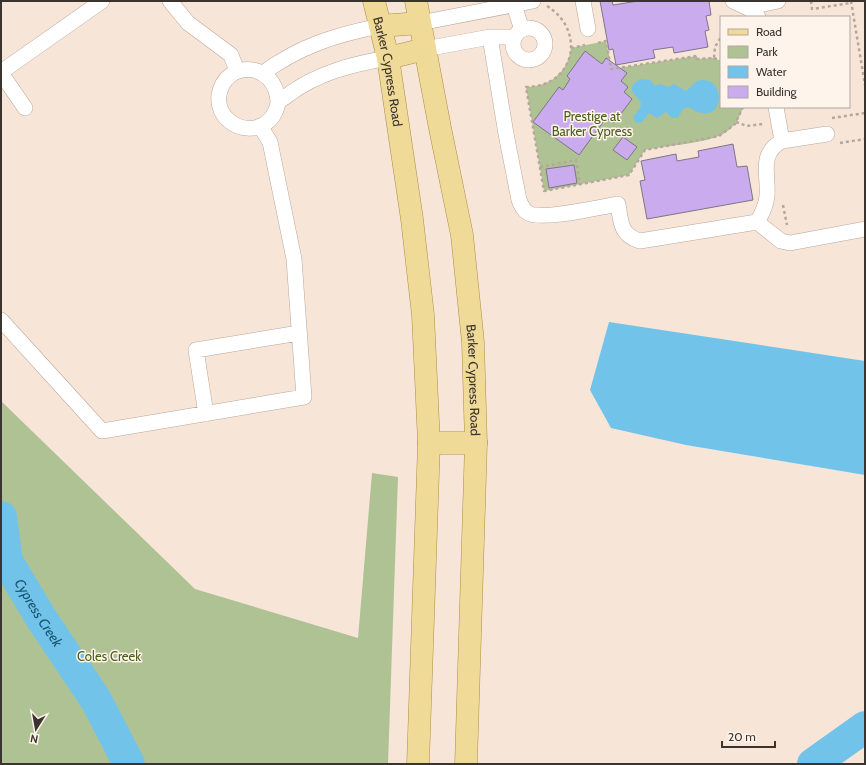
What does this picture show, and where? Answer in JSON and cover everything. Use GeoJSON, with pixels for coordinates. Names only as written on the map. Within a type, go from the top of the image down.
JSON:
{"type":"FeatureCollection","features":[{"type":"Feature","properties":{"kind":"main road","name":"Barker Cypress Road"},"geometry":{"type":"LineString","coordinates":[[374,1],[388,58],[412,219],[423,315],[429,443],[418,764]]}},
{"type":"Feature","properties":{"kind":"main road","name":"Barker Cypress Road"},"geometry":{"type":"LineString","coordinates":[[416,1],[462,235],[473,342],[476,443],[466,764]]}},
{"type":"Feature","properties":{"kind":"main road"},"geometry":{"type":"LineString","coordinates":[[380,26],[420,23]]}},
{"type":"Feature","properties":{"kind":"main road"},"geometry":{"type":"LineString","coordinates":[[388,58],[425,50]]}},
{"type":"Feature","properties":{"kind":"main road"},"geometry":{"type":"LineString","coordinates":[[429,443],[476,443]]}},
{"type":"Feature","properties":{"kind":"street"},"geometry":{"type":"LineString","coordinates":[[25,108],[1,72],[102,1]]}},
{"type":"Feature","properties":{"kind":"street"},"geometry":{"type":"LineString","coordinates":[[170,1],[188,23],[231,55],[238,72]]}},
{"type":"Feature","properties":{"kind":"street"},"geometry":{"type":"LineString","coordinates":[[583,1],[588,29]]}},
{"type":"Feature","properties":{"kind":"street"},"geometry":{"type":"LineString","coordinates":[[733,1],[754,13],[759,5],[778,1]]}},
{"type":"Feature","properties":{"kind":"street"},"geometry":{"type":"LineString","coordinates":[[420,23],[514,5],[539,3]]}},
{"type":"Feature","properties":{"kind":"street"},"geometry":{"type":"LineString","coordinates":[[425,50],[490,37],[518,34],[514,5]]}},
{"type":"Feature","properties":{"kind":"street"},"geometry":{"type":"LineString","coordinates":[[263,73],[280,60],[310,45],[345,33],[380,26]]}},
{"type":"Feature","properties":{"kind":"street"},"geometry":{"type":"LineString","coordinates":[[490,37],[506,134],[518,193],[522,208],[528,213],[545,216],[618,204],[623,229],[627,236],[640,241],[757,222],[781,241],[794,242],[865,229]]}},
{"type":"Feature","properties":{"kind":"street"},"geometry":{"type":"LineString","coordinates":[[278,102],[298,88],[318,78],[354,64],[388,58]]}},
{"type":"Feature","properties":{"kind":"street"},"geometry":{"type":"LineString","coordinates":[[255,70],[263,73],[275,85],[278,102],[275,112],[269,121],[260,126],[250,129],[239,127],[230,122],[223,115],[219,95],[222,85],[229,77],[238,72],[255,70]]}},
{"type":"Feature","properties":{"kind":"street"},"geometry":{"type":"LineString","coordinates":[[777,114],[782,141]]}},
{"type":"Feature","properties":{"kind":"street"},"geometry":{"type":"LineString","coordinates":[[1,320],[102,431],[304,397],[294,259],[270,142],[260,126]]}},
{"type":"Feature","properties":{"kind":"street"},"geometry":{"type":"LineString","coordinates":[[757,222],[765,208],[767,198],[766,173],[770,152],[774,145],[782,141],[832,139]]}},
{"type":"Feature","properties":{"kind":"street"},"geometry":{"type":"LineString","coordinates":[[206,414],[196,350],[299,333]]}},
{"type":"Feature","properties":{"kind":"path"},"geometry":{"type":"LineString","coordinates":[[811,1],[812,8],[851,2],[865,85]]}},
{"type":"Feature","properties":{"kind":"path"},"geometry":{"type":"LineString","coordinates":[[539,3],[557,13],[567,26],[571,48],[568,62],[559,75],[547,84],[526,87],[544,191],[630,175],[645,150],[714,138],[726,132],[736,122],[743,108]]}},
{"type":"Feature","properties":{"kind":"path"},"geometry":{"type":"LineString","coordinates":[[714,58],[715,47],[720,39]]}},
{"type":"Feature","properties":{"kind":"path"},"geometry":{"type":"LineString","coordinates":[[571,48],[606,41],[611,69],[697,56],[697,59],[714,58],[720,61]]}},
{"type":"Feature","properties":{"kind":"path"},"geometry":{"type":"LineString","coordinates":[[736,122],[750,126],[777,114]]}},
{"type":"Feature","properties":{"kind":"path"},"geometry":{"type":"LineString","coordinates":[[832,139],[865,139]]}},
{"type":"Feature","properties":{"kind":"path"},"geometry":{"type":"LineString","coordinates":[[540,167],[576,160],[580,184]]}},
{"type":"Feature","properties":{"kind":"path"},"geometry":{"type":"LineString","coordinates":[[783,203],[787,227],[791,226],[794,242]]}},
{"type":"Feature","properties":{"kind":"green space","name":"Prestige at Barker Cypress"},"geometry":{"type":"Polygon","coordinates":[[[606,41],[612,69],[697,56],[697,59],[714,58],[720,61],[720,108],[743,108],[736,122],[723,134],[707,140],[645,150],[629,175],[544,191],[526,87],[543,84],[550,81],[562,71],[569,57],[571,48],[606,41]]]}},
{"type":"Feature","properties":{"kind":"green space","name":"Coles Creek"},"geometry":{"type":"Polygon","coordinates":[[[1,401],[195,589],[358,638],[372,473],[398,477],[388,764],[1,764],[1,401]]]}},
{"type":"Feature","properties":{"kind":"water"},"geometry":{"type":"Polygon","coordinates":[[[641,79],[650,80],[655,86],[661,84],[668,87],[674,84],[686,91],[697,81],[706,80],[713,83],[717,88],[719,95],[716,108],[710,112],[703,113],[688,107],[683,109],[678,118],[672,118],[666,112],[657,118],[649,113],[642,122],[636,123],[633,117],[640,108],[641,103],[632,91],[632,88],[636,82],[641,79]]]}},
{"type":"Feature","properties":{"kind":"water"},"geometry":{"type":"Polygon","coordinates":[[[609,322],[865,361],[865,475],[686,445],[611,428],[590,390],[609,322]]]}},
{"type":"Feature","properties":{"kind":"building"},"geometry":{"type":"Polygon","coordinates":[[[600,1],[612,1],[613,5],[638,1],[709,1],[711,15],[706,16],[709,30],[705,31],[708,47],[674,53],[673,47],[653,50],[655,58],[616,65],[613,49],[609,50],[600,1]]]}},
{"type":"Feature","properties":{"kind":"building"},"geometry":{"type":"Polygon","coordinates":[[[585,51],[602,64],[606,58],[627,73],[621,81],[628,87],[624,92],[632,99],[614,123],[606,118],[579,155],[533,122],[559,87],[563,90],[570,79],[567,76],[585,51]]]}},
{"type":"Feature","properties":{"kind":"building"},"geometry":{"type":"Polygon","coordinates":[[[623,137],[637,147],[627,160],[613,150],[623,137]]]}},
{"type":"Feature","properties":{"kind":"building"},"geometry":{"type":"Polygon","coordinates":[[[733,144],[737,167],[747,166],[753,200],[647,219],[640,181],[645,180],[641,161],[676,154],[677,161],[699,157],[698,151],[733,144]]]}},
{"type":"Feature","properties":{"kind":"building"},"geometry":{"type":"Polygon","coordinates":[[[574,165],[577,183],[549,188],[546,169],[574,165]]]}},
{"type":"Feature","properties":{"kind":"waterway","name":"Cypress Creek"},"geometry":{"type":"LineString","coordinates":[[1,517],[7,561],[41,618],[96,700],[129,764]]}},
{"type":"Feature","properties":{"kind":"waterway","name":"Cypress Creek"},"geometry":{"type":"LineString","coordinates":[[813,764],[865,727]]}}]}
